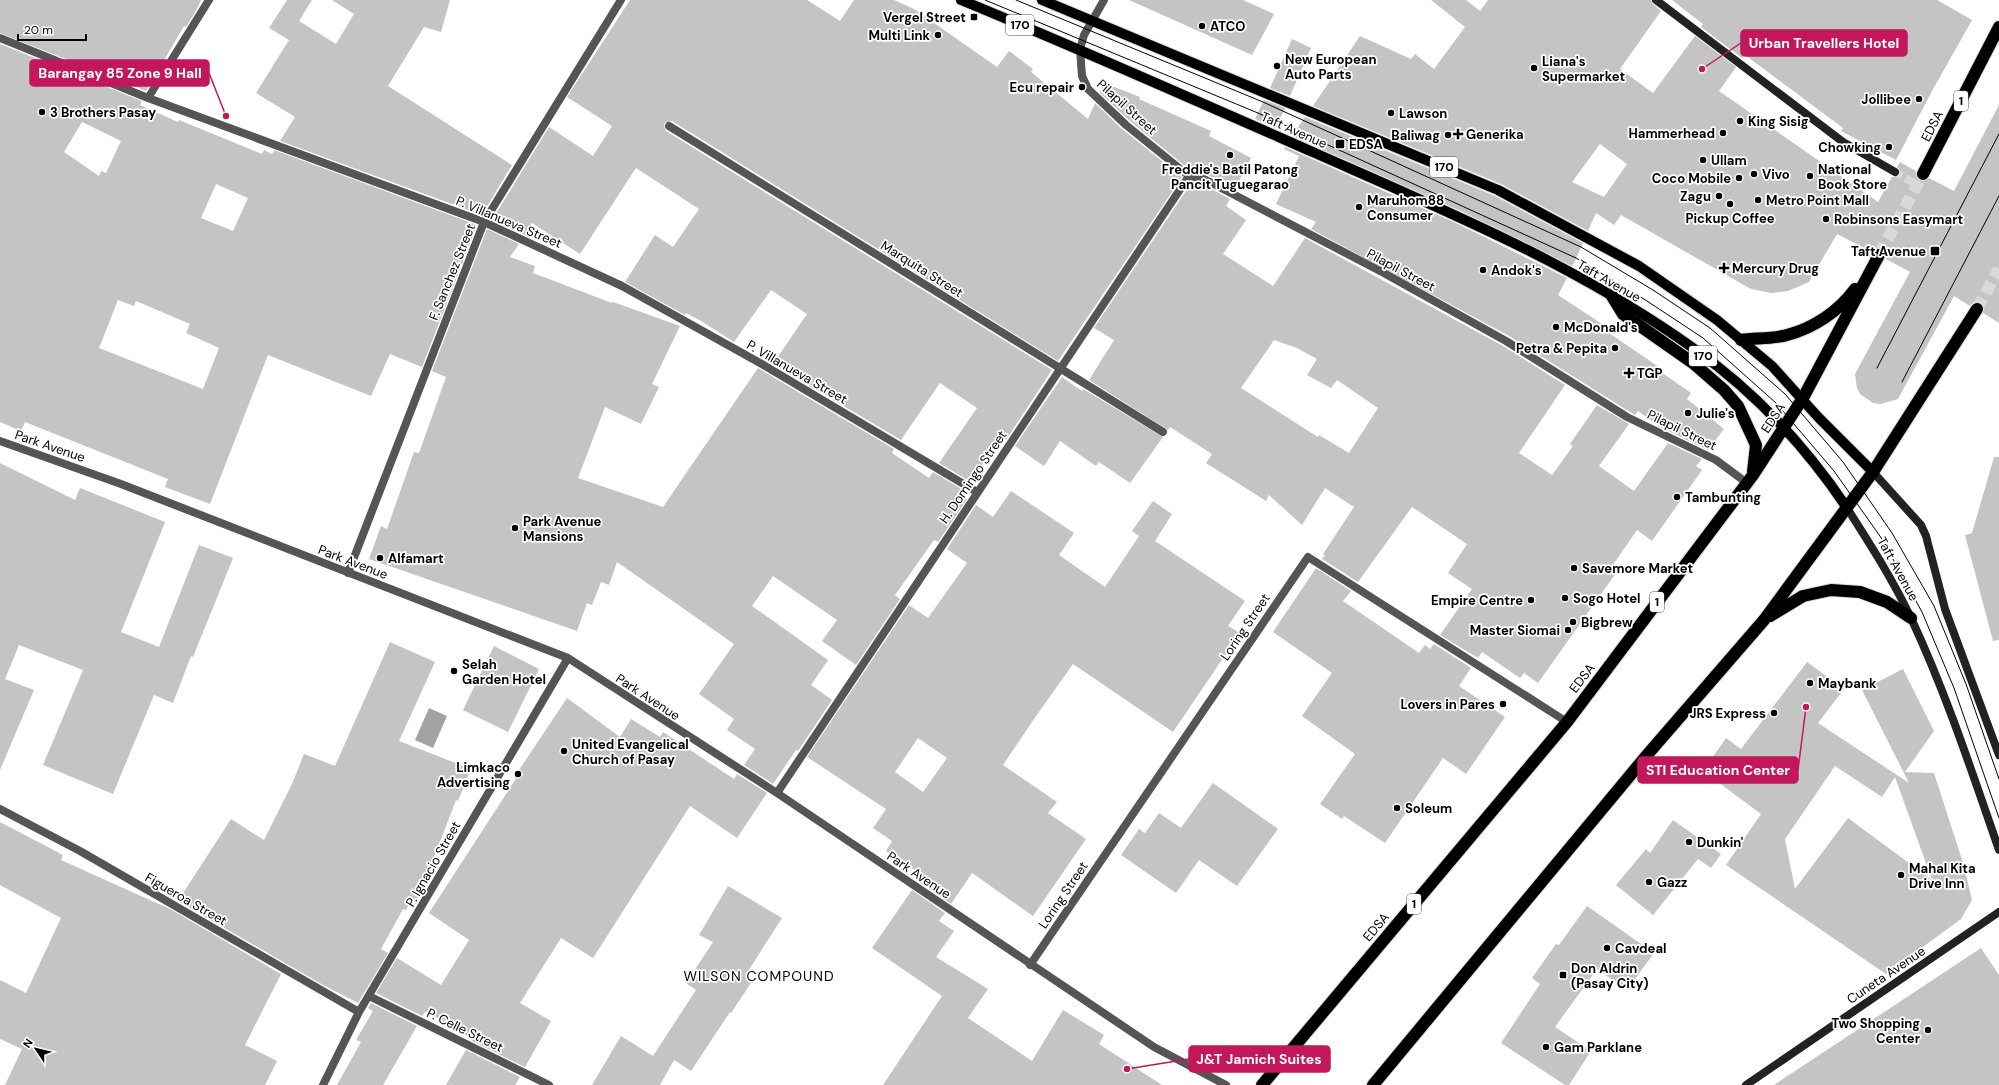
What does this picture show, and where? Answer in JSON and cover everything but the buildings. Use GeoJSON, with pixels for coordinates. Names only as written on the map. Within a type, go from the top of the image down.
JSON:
{"type":"FeatureCollection","features":[{"type":"Feature","properties":{"kind":"highway","name":"EDSA"},"geometry":{"type":"LineString","coordinates":[[1923,174],[1999,27]]}},
{"type":"Feature","properties":{"kind":"highway","name":"EDSA"},"geometry":{"type":"LineString","coordinates":[[1262,1085],[1567,722],[1750,479],[1803,398],[1879,255],[1847,299],[1827,316],[1803,330],[1786,335],[1741,340]]}},
{"type":"Feature","properties":{"kind":"highway"},"geometry":{"type":"LineString","coordinates":[[1612,296],[1623,314],[1694,363],[1724,390],[1738,406],[1756,445],[1750,479]]}},
{"type":"Feature","properties":{"kind":"highway"},"geometry":{"type":"LineString","coordinates":[[1373,1085],[1642,761],[1764,620],[1873,472],[1977,309]]}},
{"type":"Feature","properties":{"kind":"highway"},"geometry":{"type":"LineString","coordinates":[[1764,620],[1803,596],[1831,590],[1860,592],[1887,602],[1911,618]]}},
{"type":"Feature","properties":{"kind":"main road","name":"Taft Avenue"},"geometry":{"type":"LineString","coordinates":[[961,0],[1080,49],[1481,226],[1612,296],[1694,348],[1746,391],[1784,428],[1826,478],[1877,555],[1911,618],[1954,722],[1999,850]]}},
{"type":"Feature","properties":{"kind":"main road","name":"Taft Avenue"},"geometry":{"type":"LineString","coordinates":[[1042,0],[1498,190],[1639,266],[1717,320],[1772,366],[1803,398],[1818,417],[1873,472],[1921,525],[1926,536],[1945,609],[1999,754]]}},
{"type":"Feature","properties":{"kind":"main road"},"geometry":{"type":"LineString","coordinates":[[1656,0],[1843,142],[1895,172]]}},
{"type":"Feature","properties":{"kind":"main road","name":"Cuneta Avenue"},"geometry":{"type":"LineString","coordinates":[[1746,1085],[1999,912]]}},
{"type":"Feature","properties":{"kind":"street"},"geometry":{"type":"LineString","coordinates":[[148,98],[209,0]]}},
{"type":"Feature","properties":{"kind":"street","name":"F. Sanchez Street"},"geometry":{"type":"LineString","coordinates":[[348,573],[484,222],[621,0]]}},
{"type":"Feature","properties":{"kind":"street"},"geometry":{"type":"LineString","coordinates":[[1080,49],[1084,35],[1104,0]]}},
{"type":"Feature","properties":{"kind":"street","name":"P. Villanueva Street"},"geometry":{"type":"LineString","coordinates":[[0,38],[148,98],[484,222],[622,286],[760,363],[977,492]]}},
{"type":"Feature","properties":{"kind":"street","name":"Pilapil Street"},"geometry":{"type":"LineString","coordinates":[[1080,49],[1082,76],[1088,89],[1126,125],[1190,176],[1204,179],[1382,272],[1506,341],[1627,417],[1716,460],[1750,479]]}},
{"type":"Feature","properties":{"kind":"street","name":"Marquita Street"},"geometry":{"type":"LineString","coordinates":[[669,126],[1163,432]]}},
{"type":"Feature","properties":{"kind":"street","name":"H. Domingo Street"},"geometry":{"type":"LineString","coordinates":[[777,793],[977,492],[1062,369],[1190,176]]}},
{"type":"Feature","properties":{"kind":"street","name":"Park Avenue"},"geometry":{"type":"LineString","coordinates":[[0,441],[121,484],[568,658],[777,793],[1030,965],[1154,1047],[1226,1085]]}},
{"type":"Feature","properties":{"kind":"street","name":"Loring Street"},"geometry":{"type":"LineString","coordinates":[[1030,965],[1308,557],[1567,722]]}},
{"type":"Feature","properties":{"kind":"street","name":"P. Ignacio Street"},"geometry":{"type":"LineString","coordinates":[[324,1085],[359,1012],[370,996],[568,658]]}},
{"type":"Feature","properties":{"kind":"street","name":"Figueroa Street"},"geometry":{"type":"LineString","coordinates":[[0,809],[80,850],[359,1012]]}},
{"type":"Feature","properties":{"kind":"street","name":"P. Celle Street"},"geometry":{"type":"LineString","coordinates":[[370,996],[549,1085]]}},
{"type":"Feature","properties":{"kind":"shaded area"},"geometry":{"type":"Polygon","coordinates":[[[429,708],[447,716],[433,748],[415,740],[429,708]]]}},
{"type":"Feature","properties":{"kind":"tunnel"},"geometry":{"type":"LineString","coordinates":[[1895,172],[1917,185]]}},
{"type":"Feature","properties":{"kind":"tunnel"},"geometry":{"type":"LineString","coordinates":[[1879,255],[1923,174]]}},
{"type":"Feature","properties":{"kind":"tunnel"},"geometry":{"type":"LineString","coordinates":[[1977,309],[1999,269]]}},
{"type":"Feature","properties":{"kind":"tram line"},"geometry":{"type":"LineString","coordinates":[[985,0],[1258,113],[1576,258],[1647,301],[1703,338],[1776,403],[1834,471],[1882,539],[1922,612],[1954,688],[1999,818]]}},
{"type":"Feature","properties":{"kind":"tram line"},"geometry":{"type":"LineString","coordinates":[[1016,0],[1263,102],[1581,247],[1653,290],[1710,328],[1785,394],[1843,462],[1892,533],[1934,606],[1966,684],[1999,779]]}},
{"type":"Feature","properties":{"kind":"tram line"},"geometry":{"type":"LineString","coordinates":[[1877,368],[1999,134]]}},
{"type":"Feature","properties":{"kind":"tram line"},"geometry":{"type":"LineString","coordinates":[[1902,382],[1999,196]]}},
{"type":"Feature","properties":{"kind":"place","name":"Vergel Street"},"geometry":{"type":"Point","coordinates":[974,17]}},
{"type":"Feature","properties":{"kind":"place","name":"ATCO"},"geometry":{"type":"Point","coordinates":[1202,26]}},
{"type":"Feature","properties":{"kind":"place","name":"Multi Link"},"geometry":{"type":"Point","coordinates":[938,35]}},
{"type":"Feature","properties":{"kind":"place","name":"New European Auto Parts"},"geometry":{"type":"Point","coordinates":[1277,66]}},
{"type":"Feature","properties":{"kind":"place","name":"Liana's Supermarket"},"geometry":{"type":"Point","coordinates":[1534,68]}},
{"type":"Feature","properties":{"kind":"place","name":"Urban Travellers Hotel"},"geometry":{"type":"Point","coordinates":[1702,69]}},
{"type":"Feature","properties":{"kind":"place","name":"Ecu repair"},"geometry":{"type":"Point","coordinates":[1082,87]}},
{"type":"Feature","properties":{"kind":"place","name":"Jollibee"},"geometry":{"type":"Point","coordinates":[1919,99]}},
{"type":"Feature","properties":{"kind":"place","name":"3 Brothers Pasay"},"geometry":{"type":"Point","coordinates":[42,112]}},
{"type":"Feature","properties":{"kind":"place","name":"Lawson"},"geometry":{"type":"Point","coordinates":[1391,113]}},
{"type":"Feature","properties":{"kind":"place","name":"Barangay 85 Zone 9 Hall"},"geometry":{"type":"Point","coordinates":[226,116]}},
{"type":"Feature","properties":{"kind":"place","name":"King Sisig"},"geometry":{"type":"Point","coordinates":[1740,121]}},
{"type":"Feature","properties":{"kind":"place","name":"Hammerhead"},"geometry":{"type":"Point","coordinates":[1723,133]}},
{"type":"Feature","properties":{"kind":"place","name":"Generika"},"geometry":{"type":"Point","coordinates":[1458,134]}},
{"type":"Feature","properties":{"kind":"place","name":"Baliwag"},"geometry":{"type":"Point","coordinates":[1448,135]}},
{"type":"Feature","properties":{"kind":"place","name":"EDSA"},"geometry":{"type":"Point","coordinates":[1340,144]}},
{"type":"Feature","properties":{"kind":"place","name":"Chowking"},"geometry":{"type":"Point","coordinates":[1889,147]}},
{"type":"Feature","properties":{"kind":"place","name":"Freddie's Batil Patong Pancit Tuguegarao"},"geometry":{"type":"Point","coordinates":[1230,155]}},
{"type":"Feature","properties":{"kind":"place","name":"Ullam"},"geometry":{"type":"Point","coordinates":[1703,160]}},
{"type":"Feature","properties":{"kind":"place","name":"Vivo"},"geometry":{"type":"Point","coordinates":[1754,174]}},
{"type":"Feature","properties":{"kind":"place","name":"National Book Store"},"geometry":{"type":"Point","coordinates":[1810,176]}},
{"type":"Feature","properties":{"kind":"place","name":"Coco Mobile"},"geometry":{"type":"Point","coordinates":[1739,178]}},
{"type":"Feature","properties":{"kind":"place","name":"Zagu"},"geometry":{"type":"Point","coordinates":[1719,196]}},
{"type":"Feature","properties":{"kind":"place","name":"Metro Point Mall"},"geometry":{"type":"Point","coordinates":[1758,200]}},
{"type":"Feature","properties":{"kind":"place","name":"Pickup Coffee"},"geometry":{"type":"Point","coordinates":[1730,204]}},
{"type":"Feature","properties":{"kind":"place","name":"Maruhom88 Consumer"},"geometry":{"type":"Point","coordinates":[1359,207]}},
{"type":"Feature","properties":{"kind":"place","name":"Robinsons Easymart"},"geometry":{"type":"Point","coordinates":[1826,219]}},
{"type":"Feature","properties":{"kind":"place","name":"Taft Avenue"},"geometry":{"type":"Point","coordinates":[1935,251]}},
{"type":"Feature","properties":{"kind":"place","name":"Mercury Drug"},"geometry":{"type":"Point","coordinates":[1724,268]}},
{"type":"Feature","properties":{"kind":"place","name":"Andok's"},"geometry":{"type":"Point","coordinates":[1483,270]}},
{"type":"Feature","properties":{"kind":"place","name":"McDonald's"},"geometry":{"type":"Point","coordinates":[1556,327]}},
{"type":"Feature","properties":{"kind":"place","name":"Petra & Pepita"},"geometry":{"type":"Point","coordinates":[1615,348]}},
{"type":"Feature","properties":{"kind":"place","name":"TGP"},"geometry":{"type":"Point","coordinates":[1629,373]}},
{"type":"Feature","properties":{"kind":"place","name":"Julie's"},"geometry":{"type":"Point","coordinates":[1688,413]}},
{"type":"Feature","properties":{"kind":"place","name":"Tambunting"},"geometry":{"type":"Point","coordinates":[1677,497]}},
{"type":"Feature","properties":{"kind":"place","name":"Park Avenue Mansions"},"geometry":{"type":"Point","coordinates":[515,528]}},
{"type":"Feature","properties":{"kind":"place","name":"Alfamart"},"geometry":{"type":"Point","coordinates":[380,558]}},
{"type":"Feature","properties":{"kind":"place","name":"Savemore Market"},"geometry":{"type":"Point","coordinates":[1574,568]}},
{"type":"Feature","properties":{"kind":"place","name":"Sogo Hotel"},"geometry":{"type":"Point","coordinates":[1565,598]}},
{"type":"Feature","properties":{"kind":"place","name":"Empire Centre"},"geometry":{"type":"Point","coordinates":[1531,600]}},
{"type":"Feature","properties":{"kind":"place","name":"Bigbrew"},"geometry":{"type":"Point","coordinates":[1573,622]}},
{"type":"Feature","properties":{"kind":"place","name":"Master Siomai"},"geometry":{"type":"Point","coordinates":[1568,630]}},
{"type":"Feature","properties":{"kind":"place","name":"Selah Garden Hotel"},"geometry":{"type":"Point","coordinates":[454,671]}},
{"type":"Feature","properties":{"kind":"place","name":"Maybank"},"geometry":{"type":"Point","coordinates":[1810,683]}},
{"type":"Feature","properties":{"kind":"place","name":"Lovers in Pares"},"geometry":{"type":"Point","coordinates":[1503,704]}},
{"type":"Feature","properties":{"kind":"place","name":"STI Education Center"},"geometry":{"type":"Point","coordinates":[1806,707]}},
{"type":"Feature","properties":{"kind":"place","name":"JRS Express"},"geometry":{"type":"Point","coordinates":[1774,713]}},
{"type":"Feature","properties":{"kind":"place","name":"United Evangelical Church of Pasay"},"geometry":{"type":"Point","coordinates":[564,751]}},
{"type":"Feature","properties":{"kind":"place","name":"Limkaco Advertising"},"geometry":{"type":"Point","coordinates":[518,774]}},
{"type":"Feature","properties":{"kind":"place","name":"Soleum"},"geometry":{"type":"Point","coordinates":[1397,808]}},
{"type":"Feature","properties":{"kind":"place","name":"Dunkin'"},"geometry":{"type":"Point","coordinates":[1689,842]}},
{"type":"Feature","properties":{"kind":"place","name":"Mahal Kita Drive Inn"},"geometry":{"type":"Point","coordinates":[1901,875]}},
{"type":"Feature","properties":{"kind":"place","name":"Gazz"},"geometry":{"type":"Point","coordinates":[1649,882]}},
{"type":"Feature","properties":{"kind":"place","name":"Cavdeal"},"geometry":{"type":"Point","coordinates":[1607,948]}},
{"type":"Feature","properties":{"kind":"place","name":"Don Aldrin (Pasay City)"},"geometry":{"type":"Point","coordinates":[1563,975]}},
{"type":"Feature","properties":{"kind":"place","name":"Two Shopping Center"},"geometry":{"type":"Point","coordinates":[1928,1030]}},
{"type":"Feature","properties":{"kind":"place","name":"Gam Parklane"},"geometry":{"type":"Point","coordinates":[1546,1047]}},
{"type":"Feature","properties":{"kind":"place","name":"J&T Jamich Suites"},"geometry":{"type":"Point","coordinates":[1127,1069]}},
{"type":"Feature","properties":{"kind":"district","name":"WILSON COMPOUND"},"geometry":{"type":"Point","coordinates":[759,976]}}]}
